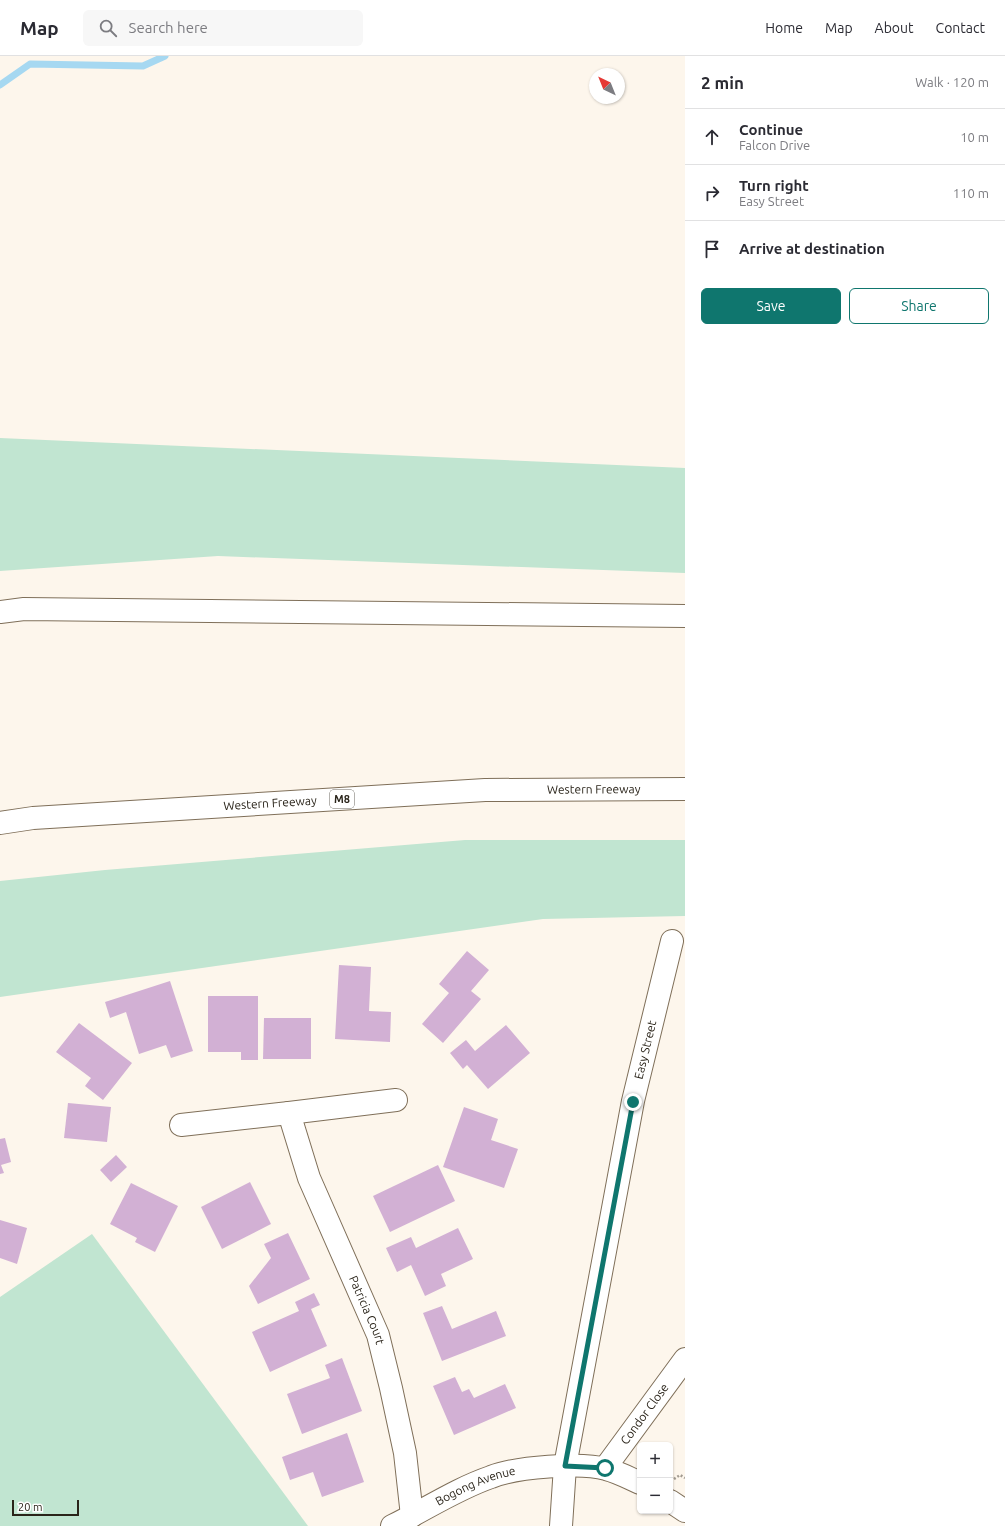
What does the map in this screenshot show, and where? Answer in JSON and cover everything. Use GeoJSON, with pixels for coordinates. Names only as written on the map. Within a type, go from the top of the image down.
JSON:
{"type":"FeatureCollection","features":[{"type":"Feature","properties":{"kind":"main road"},"geometry":{"type":"LineString","coordinates":[[0,612],[24,609],[685,616]]}},
{"type":"Feature","properties":{"kind":"main road","name":"Western Freeway"},"geometry":{"type":"LineString","coordinates":[[0,823],[33,818],[485,790],[685,789]]}},
{"type":"Feature","properties":{"kind":"main road","name":"Easy Street"},"geometry":{"type":"LineString","coordinates":[[561,1526],[565,1466],[633,1102],[672,940]]}},
{"type":"Feature","properties":{"kind":"main road"},"geometry":{"type":"LineString","coordinates":[[181,1125],[396,1100]]}},
{"type":"Feature","properties":{"kind":"main road","name":"Patricia Court"},"geometry":{"type":"LineString","coordinates":[[289,1113],[309,1178],[378,1335],[405,1453],[412,1516]]}},
{"type":"Feature","properties":{"kind":"main road","name":"Condor Close"},"geometry":{"type":"LineString","coordinates":[[605,1468],[685,1359]]}},
{"type":"Feature","properties":{"kind":"main road","name":"Bogong Avenue"},"geometry":{"type":"LineString","coordinates":[[392,1526],[460,1490],[490,1477],[517,1470],[565,1466],[605,1468],[620,1473],[637,1482]]}},
{"type":"Feature","properties":{"kind":"main road"},"geometry":{"type":"LineString","coordinates":[[673,1503],[685,1511]]}},
{"type":"Feature","properties":{"kind":"path"},"geometry":{"type":"LineString","coordinates":[[673,1479],[680,1475],[685,1478]]}},
{"type":"Feature","properties":{"kind":"green space"},"geometry":{"type":"Polygon","coordinates":[[[0,438],[685,468],[685,573],[218,556],[0,571],[0,438]]]}},
{"type":"Feature","properties":{"kind":"green space"},"geometry":{"type":"Polygon","coordinates":[[[465,840],[685,840],[685,916],[543,919],[0,997],[0,881],[105,870],[465,840]]]}},
{"type":"Feature","properties":{"kind":"green space"},"geometry":{"type":"Polygon","coordinates":[[[92,1234],[308,1526],[0,1526],[0,1297],[92,1234]]]}},
{"type":"Feature","properties":{"kind":"building"},"geometry":{"type":"Polygon","coordinates":[[[467,951],[489,970],[471,991],[481,999],[443,1043],[422,1024],[449,993],[439,984],[467,951]]]}},
{"type":"Feature","properties":{"kind":"building"},"geometry":{"type":"Polygon","coordinates":[[[339,965],[371,967],[369,1011],[391,1012],[390,1042],[335,1039],[339,965]]]}},
{"type":"Feature","properties":{"kind":"building"},"geometry":{"type":"Polygon","coordinates":[[[170,981],[193,1051],[171,1058],[166,1045],[139,1054],[126,1012],[110,1018],[105,1002],[170,981]]]}},
{"type":"Feature","properties":{"kind":"building"},"geometry":{"type":"Polygon","coordinates":[[[208,996],[258,996],[258,1060],[241,1060],[241,1052],[208,1052],[208,996]]]}},
{"type":"Feature","properties":{"kind":"building"},"geometry":{"type":"Polygon","coordinates":[[[264,1018],[311,1018],[311,1059],[263,1059],[264,1018]]]}},
{"type":"Feature","properties":{"kind":"building"},"geometry":{"type":"Polygon","coordinates":[[[79,1023],[132,1063],[103,1100],[85,1086],[91,1078],[56,1052],[79,1023]]]}},
{"type":"Feature","properties":{"kind":"building"},"geometry":{"type":"Polygon","coordinates":[[[506,1025],[530,1053],[488,1089],[467,1065],[463,1069],[450,1053],[466,1040],[475,1051],[506,1025]]]}},
{"type":"Feature","properties":{"kind":"building"},"geometry":{"type":"Polygon","coordinates":[[[68,1103],[111,1107],[107,1142],[64,1138],[68,1103]]]}},
{"type":"Feature","properties":{"kind":"building"},"geometry":{"type":"Polygon","coordinates":[[[464,1107],[498,1119],[491,1140],[518,1149],[504,1188],[443,1167],[464,1107]]]}},
{"type":"Feature","properties":{"kind":"building"},"geometry":{"type":"Polygon","coordinates":[[[5,1138],[11,1162],[1,1165],[4,1173],[0,1174],[0,1139],[5,1138]]]}},
{"type":"Feature","properties":{"kind":"building"},"geometry":{"type":"Polygon","coordinates":[[[116,1155],[127,1167],[111,1182],[100,1170],[116,1155]]]}},
{"type":"Feature","properties":{"kind":"building"},"geometry":{"type":"Polygon","coordinates":[[[438,1165],[455,1201],[390,1232],[373,1196],[438,1165]]]}},
{"type":"Feature","properties":{"kind":"building"},"geometry":{"type":"Polygon","coordinates":[[[250,1182],[271,1224],[222,1249],[201,1207],[250,1182]]]}},
{"type":"Feature","properties":{"kind":"building"},"geometry":{"type":"Polygon","coordinates":[[[131,1183],[178,1206],[155,1252],[135,1242],[137,1238],[110,1224],[131,1183]]]}},
{"type":"Feature","properties":{"kind":"building"},"geometry":{"type":"Polygon","coordinates":[[[0,1220],[27,1228],[17,1264],[0,1258],[0,1220]]]}},
{"type":"Feature","properties":{"kind":"building"},"geometry":{"type":"Polygon","coordinates":[[[458,1228],[473,1259],[441,1274],[446,1286],[425,1296],[411,1265],[397,1272],[386,1248],[411,1237],[416,1248],[458,1228]]]}},
{"type":"Feature","properties":{"kind":"building"},"geometry":{"type":"Polygon","coordinates":[[[288,1233],[310,1279],[258,1304],[249,1286],[271,1258],[264,1244],[288,1233]]]}},
{"type":"Feature","properties":{"kind":"building"},"geometry":{"type":"Polygon","coordinates":[[[314,1293],[320,1305],[311,1309],[327,1346],[270,1372],[252,1332],[299,1311],[295,1302],[314,1293]]]}},
{"type":"Feature","properties":{"kind":"building"},"geometry":{"type":"Polygon","coordinates":[[[442,1306],[452,1329],[496,1311],[506,1336],[442,1361],[423,1313],[442,1306]]]}},
{"type":"Feature","properties":{"kind":"building"},"geometry":{"type":"Polygon","coordinates":[[[342,1358],[362,1411],[302,1434],[287,1394],[330,1378],[325,1365],[342,1358]]]}},
{"type":"Feature","properties":{"kind":"building"},"geometry":{"type":"Polygon","coordinates":[[[455,1377],[462,1392],[469,1389],[474,1398],[505,1384],[516,1408],[454,1435],[433,1386],[455,1377]]]}},
{"type":"Feature","properties":{"kind":"building"},"geometry":{"type":"Polygon","coordinates":[[[347,1433],[364,1482],[322,1497],[313,1472],[290,1480],[282,1457],[347,1433]]]}},
{"type":"Feature","properties":{"kind":"waterway"},"geometry":{"type":"LineString","coordinates":[[0,85],[30,64],[143,66],[165,56]]}},
{"type":"Feature","properties":{"kind":"route"},"geometry":{"type":"LineString","coordinates":[[605,1468],[565,1466],[633,1102]]}}]}
